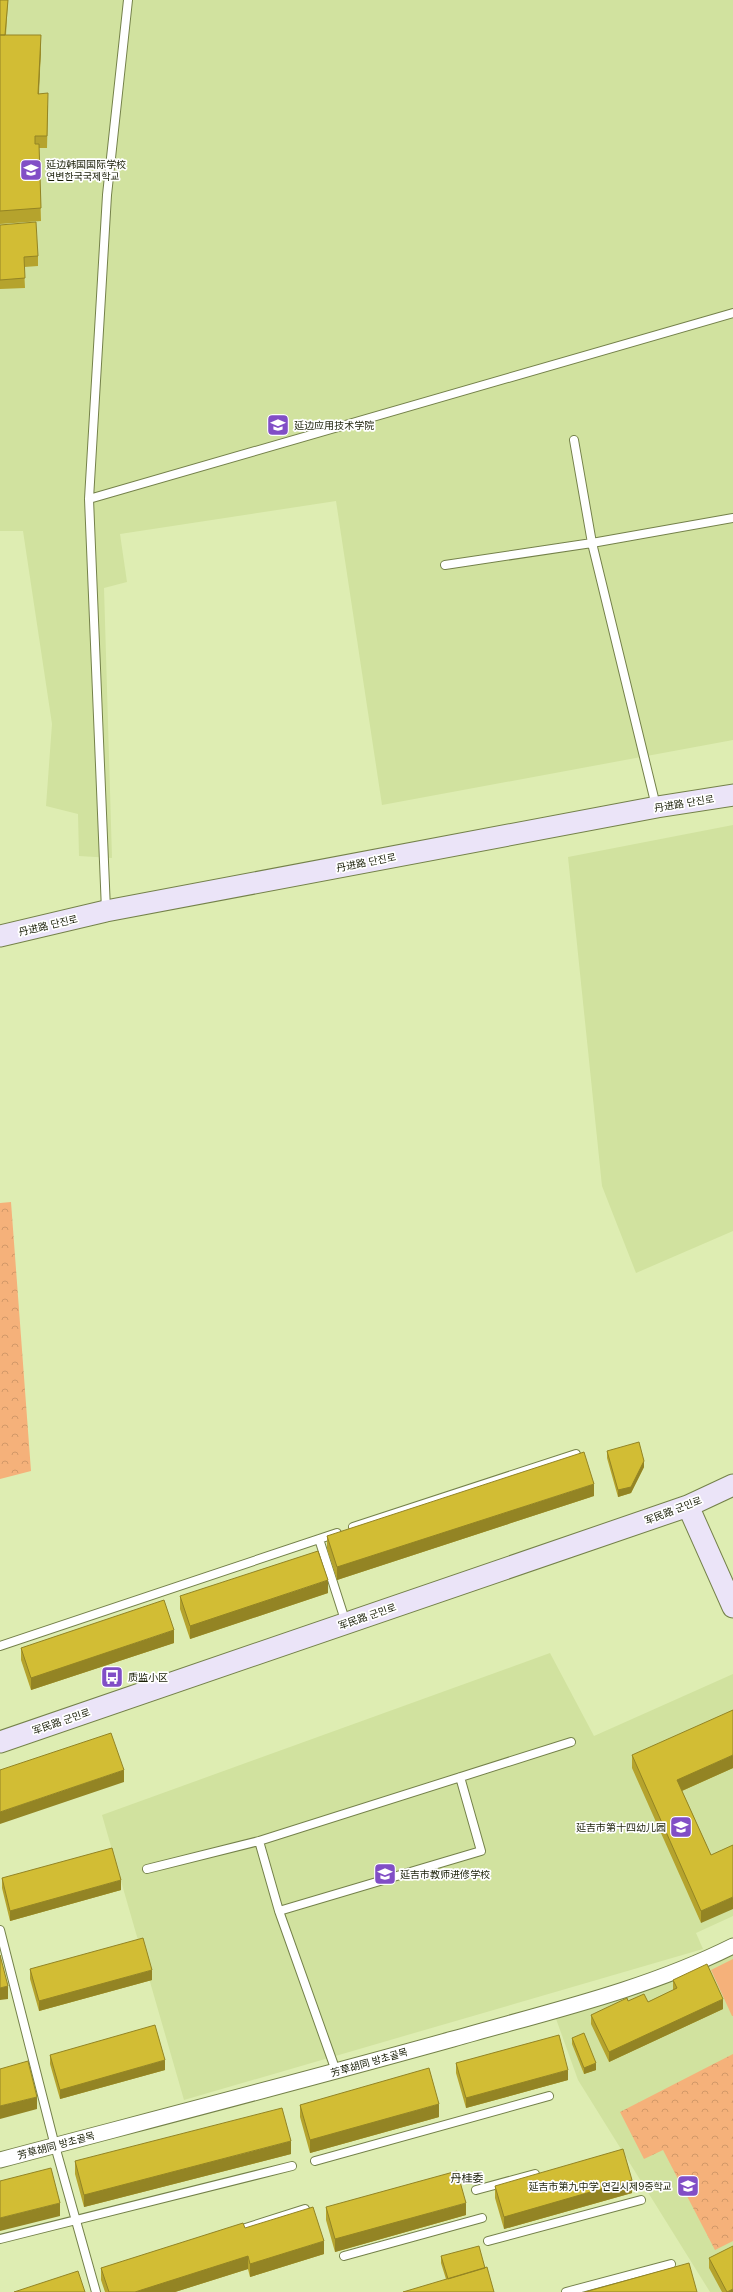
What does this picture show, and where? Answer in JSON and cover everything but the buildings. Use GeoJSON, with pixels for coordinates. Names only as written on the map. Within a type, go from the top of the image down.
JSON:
{"type":"FeatureCollection","features":[{"type":"Feature","properties":{"kind":"street","name":"丹进路 단진로"},"geometry":{"type":"LineString","coordinates":[[0,936],[106,911],[656,807],[733,795]]}},
{"type":"Feature","properties":{"kind":"street","name":"军民路 군민로"},"geometry":{"type":"LineString","coordinates":[[0,1742],[688,1506],[733,1485]]}},
{"type":"Feature","properties":{"kind":"street"},"geometry":{"type":"LineString","coordinates":[[688,1506],[733,1607]]}},
{"type":"Feature","properties":{"kind":"street","name":"芳草胡同 방초골목"},"geometry":{"type":"LineString","coordinates":[[0,2160],[336,2071],[618,1992],[696,1964],[733,1946]]}},
{"type":"Feature","properties":{"kind":"lane"},"geometry":{"type":"LineString","coordinates":[[106,911],[89,499],[107,195],[128,0]]}},
{"type":"Feature","properties":{"kind":"lane"},"geometry":{"type":"LineString","coordinates":[[89,499],[733,313]]}},
{"type":"Feature","properties":{"kind":"lane"},"geometry":{"type":"LineString","coordinates":[[574,440],[592,543],[656,807]]}},
{"type":"Feature","properties":{"kind":"lane"},"geometry":{"type":"LineString","coordinates":[[445,565],[592,543],[733,518]]}},
{"type":"Feature","properties":{"kind":"lane"},"geometry":{"type":"LineString","coordinates":[[0,1646],[576,1454]]}},
{"type":"Feature","properties":{"kind":"lane"},"geometry":{"type":"LineString","coordinates":[[319,1539],[346,1623]]}},
{"type":"Feature","properties":{"kind":"lane"},"geometry":{"type":"LineString","coordinates":[[147,1869],[259,1841],[571,1742]]}},
{"type":"Feature","properties":{"kind":"lane"},"geometry":{"type":"LineString","coordinates":[[279,1911],[481,1851],[460,1777]]}},
{"type":"Feature","properties":{"kind":"lane"},"geometry":{"type":"LineString","coordinates":[[259,1841],[279,1911],[336,2071]]}},
{"type":"Feature","properties":{"kind":"lane"},"geometry":{"type":"LineString","coordinates":[[0,1930],[55,2146],[76,2220],[96,2275],[96,2292]]}},
{"type":"Feature","properties":{"kind":"lane"},"geometry":{"type":"LineString","coordinates":[[315,2161],[548,2096]]}},
{"type":"Feature","properties":{"kind":"lane"},"geometry":{"type":"LineString","coordinates":[[0,2239],[292,2166]]}},
{"type":"Feature","properties":{"kind":"lane"},"geometry":{"type":"LineString","coordinates":[[476,2190],[545,2172]]}},
{"type":"Feature","properties":{"kind":"lane"},"geometry":{"type":"LineString","coordinates":[[488,2241],[641,2200]]}},
{"type":"Feature","properties":{"kind":"lane"},"geometry":{"type":"LineString","coordinates":[[229,2233],[305,2209]]}},
{"type":"Feature","properties":{"kind":"lane"},"geometry":{"type":"LineString","coordinates":[[344,2256],[482,2218]]}},
{"type":"Feature","properties":{"kind":"lane"},"geometry":{"type":"LineString","coordinates":[[566,2292],[670,2264]]}},
{"type":"Feature","properties":{"kind":"shaded area","name":"延边应用技术学院"},"geometry":{"type":"Polygon","coordinates":[[[0,0],[733,0],[733,740],[382,805],[336,501],[120,534],[127,582],[104,588],[112,858],[79,856],[78,814],[46,806],[52,724],[23,531],[0,531],[0,0]]]}},
{"type":"Feature","properties":{"kind":"shaded area"},"geometry":{"type":"Polygon","coordinates":[[[733,825],[733,1231],[636,1273],[602,1186],[568,857],[733,825]]]}},
{"type":"Feature","properties":{"kind":"shaded area","name":"延吉市教师进修学校"},"geometry":{"type":"Polygon","coordinates":[[[550,1653],[594,1736],[733,1674],[733,1916],[696,1933],[703,1949],[184,2100],[102,1815],[550,1653]]]}},
{"type":"Feature","properties":{"kind":"shaded area","name":"延吉市第九中学 연길시제9중학교"},"geometry":{"type":"Polygon","coordinates":[[[733,1954],[733,2292],[710,2292],[578,2080],[555,2016],[733,1954]]]}},
{"type":"Feature","properties":{"kind":"green space"},"geometry":{"type":"Polygon","coordinates":[[[11,1202],[31,1471],[0,1479],[0,1203],[11,1202]]]}},
{"type":"Feature","properties":{"kind":"green space"},"geometry":{"type":"Polygon","coordinates":[[[733,1959],[733,2016],[732,2016],[711,1970],[733,1959]]]}},
{"type":"Feature","properties":{"kind":"green space"},"geometry":{"type":"Polygon","coordinates":[[[733,2054],[733,2241],[715,2250],[663,2150],[644,2159],[620,2112],[733,2054]]]}},
{"type":"Feature","properties":{"kind":"place","name":"延边韩国国际学校 연변한국국제학교"},"geometry":{"type":"Point","coordinates":[31,170]}},
{"type":"Feature","properties":{"kind":"place","name":"延边应用技术学院"},"geometry":{"type":"Point","coordinates":[278,425]}},
{"type":"Feature","properties":{"kind":"place","name":"质监小区"},"geometry":{"type":"Point","coordinates":[112,1677]}},
{"type":"Feature","properties":{"kind":"place","name":"延吉市第十四幼儿园"},"geometry":{"type":"Point","coordinates":[681,1827]}},
{"type":"Feature","properties":{"kind":"place","name":"延吉市教师进修学校"},"geometry":{"type":"Point","coordinates":[385,1874]}},
{"type":"Feature","properties":{"kind":"place","name":"延吉市第九中学 연길시제9중학교"},"geometry":{"type":"Point","coordinates":[688,2186]}},
{"type":"Feature","properties":{"kind":"district","name":"丹桂委"},"geometry":{"type":"Point","coordinates":[467,2178]}}]}
